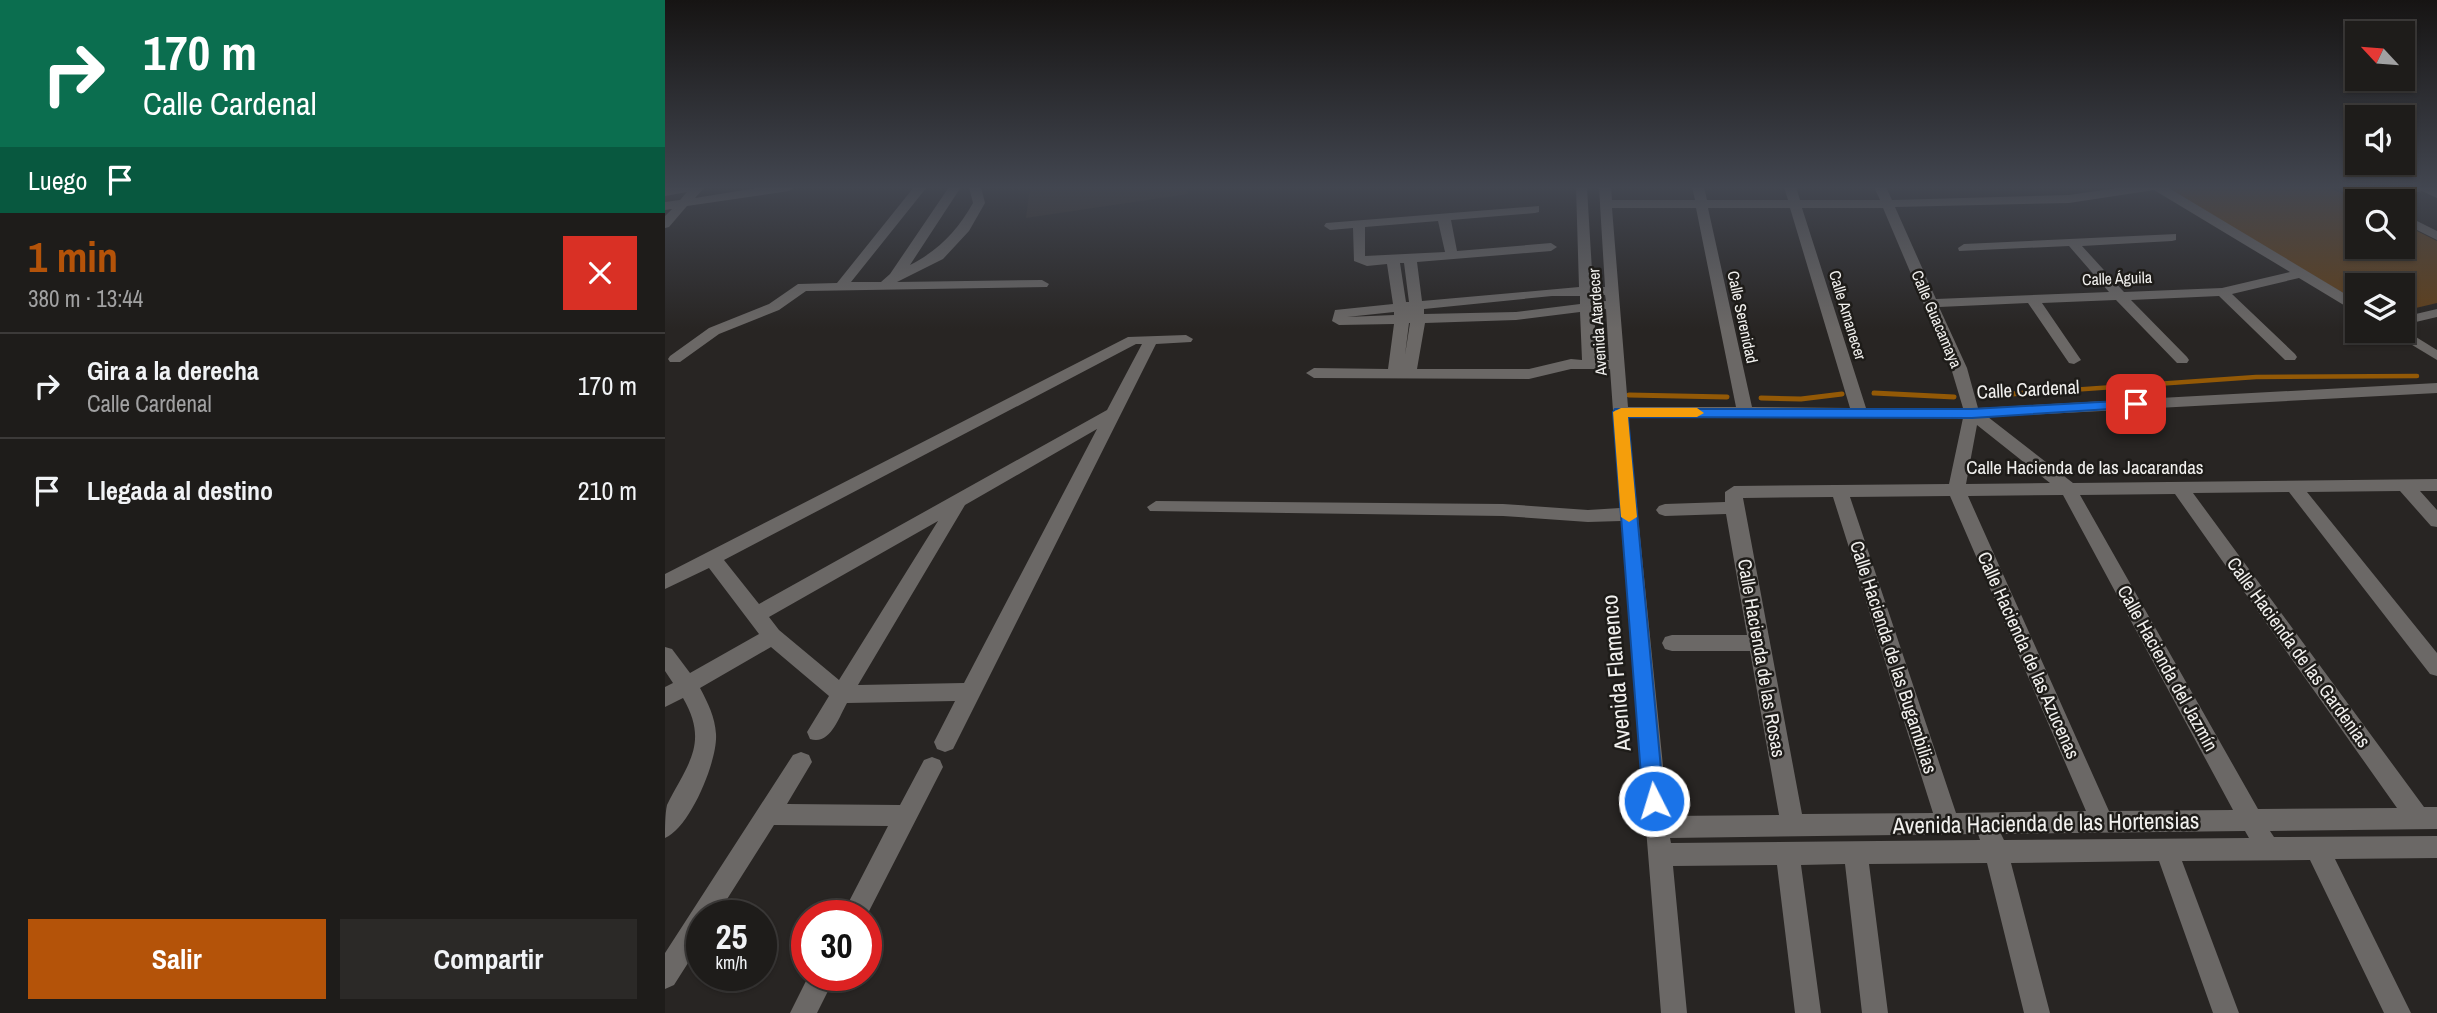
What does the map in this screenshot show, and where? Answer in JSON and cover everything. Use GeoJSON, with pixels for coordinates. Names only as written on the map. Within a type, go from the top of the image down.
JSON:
{"type":"FeatureCollection","features":[{"type":"Feature","properties":{"kind":"street"},"geometry":{"type":"LineString","coordinates":[[840,286],[882,234]]}},
{"type":"Feature","properties":{"kind":"street"},"geometry":{"type":"LineString","coordinates":[[889,281],[922,234]]}},
{"type":"Feature","properties":{"kind":"street"},"geometry":{"type":"LineString","coordinates":[[889,281],[938,256],[959,234]]}},
{"type":"Feature","properties":{"kind":"street"},"geometry":{"type":"LineString","coordinates":[[1359,234],[1359,258],[1367,262],[1551,247]]}},
{"type":"Feature","properties":{"kind":"street"},"geometry":{"type":"LineString","coordinates":[[1447,234],[1452,256]]}},
{"type":"Feature","properties":{"kind":"street"},"geometry":{"type":"LineString","coordinates":[[1584,234],[1590,364]]}},
{"type":"Feature","properties":{"kind":"street","name":"Avenida Atardecer"},"geometry":{"type":"LineString","coordinates":[[1608,234],[1621,412]]}},
{"type":"Feature","properties":{"kind":"street","name":"Calle Serenidad"},"geometry":{"type":"LineString","coordinates":[[1707,234],[1745,413]]}},
{"type":"Feature","properties":{"kind":"street","name":"Calle Amanecer"},"geometry":{"type":"LineString","coordinates":[[1805,234],[1860,413]]}},
{"type":"Feature","properties":{"kind":"street","name":"Calle Guacamaya"},"geometry":{"type":"LineString","coordinates":[[1901,234],[1959,368],[1972,413],[1955,489]]}},
{"type":"Feature","properties":{"kind":"street"},"geometry":{"type":"LineString","coordinates":[[2237,234],[2345,300]]}},
{"type":"Feature","properties":{"kind":"street"},"geometry":{"type":"LineString","coordinates":[[1964,248],[2172,237]]}},
{"type":"Feature","properties":{"kind":"street"},"geometry":{"type":"LineString","coordinates":[[2074,244],[2119,296],[2182,360]]}},
{"type":"Feature","properties":{"kind":"street"},"geometry":{"type":"LineString","coordinates":[[1402,373],[1417,312],[1410,259]]}},
{"type":"Feature","properties":{"kind":"street"},"geometry":{"type":"LineString","coordinates":[[1393,261],[1401,313],[1402,373]]}},
{"type":"Feature","properties":{"kind":"street","name":"Calle Águila"},"geometry":{"type":"LineString","coordinates":[[1932,303],[2222,292],[2303,274]]}},
{"type":"Feature","properties":{"kind":"street"},"geometry":{"type":"LineString","coordinates":[[675,359],[714,331],[774,307],[798,289],[889,281],[1042,284]]}},
{"type":"Feature","properties":{"kind":"street"},"geometry":{"type":"LineString","coordinates":[[1401,313],[1552,292],[1587,299]]}},
{"type":"Feature","properties":{"kind":"street"},"geometry":{"type":"LineString","coordinates":[[2222,292],[2290,357]]}},
{"type":"Feature","properties":{"kind":"street"},"geometry":{"type":"LineString","coordinates":[[1417,312],[1516,316],[1587,299],[1612,297]]}},
{"type":"Feature","properties":{"kind":"street"},"geometry":{"type":"LineString","coordinates":[[2032,299],[2074,360]]}},
{"type":"Feature","properties":{"kind":"street"},"geometry":{"type":"LineString","coordinates":[[2415,318],[2437,313]]}},
{"type":"Feature","properties":{"kind":"street"},"geometry":{"type":"LineString","coordinates":[[665,582],[1133,340],[1186,339]]}},
{"type":"Feature","properties":{"kind":"street"},"geometry":{"type":"LineString","coordinates":[[945,742],[1151,340]]}},
{"type":"Feature","properties":{"kind":"street"},"geometry":{"type":"LineString","coordinates":[[2415,343],[2437,356]]}},
{"type":"Feature","properties":{"kind":"street"},"geometry":{"type":"LineString","coordinates":[[1314,373],[1529,374],[1571,364],[1617,365]]}},
{"type":"Feature","properties":{"kind":"street","name":"Calle Cardenal"},"geometry":{"type":"LineString","coordinates":[[1621,412],[1972,413],[2437,388]]}},
{"type":"Feature","properties":{"kind":"street","name":"Avenida Flamenco"},"geometry":{"type":"LineString","coordinates":[[1621,412],[1674,1013]]}},
{"type":"Feature","properties":{"kind":"street"},"geometry":{"type":"LineString","coordinates":[[756,615],[1114,413]]}},
{"type":"Feature","properties":{"kind":"street"},"geometry":{"type":"LineString","coordinates":[[1972,413],[2068,488]]}},
{"type":"Feature","properties":{"kind":"street"},"geometry":{"type":"LineString","coordinates":[[2404,485],[2437,521]]}},
{"type":"Feature","properties":{"kind":"street","name":"Calle Hacienda de las Jacarandas"},"geometry":{"type":"LineString","coordinates":[[1665,510],[1839,490],[2437,485]]}},
{"type":"Feature","properties":{"kind":"street"},"geometry":{"type":"LineString","coordinates":[[2293,486],[2437,668]]}},
{"type":"Feature","properties":{"kind":"street","name":"Calle Hacienda de las Gardenias"},"geometry":{"type":"LineString","coordinates":[[2179,487],[2428,818]]}},
{"type":"Feature","properties":{"kind":"street","name":"Calle Hacienda del Jazmín"},"geometry":{"type":"LineString","coordinates":[[2068,488],[2267,848]]}},
{"type":"Feature","properties":{"kind":"street","name":"Calle Hacienda de las Azucenas"},"geometry":{"type":"LineString","coordinates":[[1955,489],[2102,822]]}},
{"type":"Feature","properties":{"kind":"street","name":"Calle Hacienda de las Bugambilias"},"geometry":{"type":"LineString","coordinates":[[1839,490],[1948,824]]}},
{"type":"Feature","properties":{"kind":"street"},"geometry":{"type":"LineString","coordinates":[[818,732],[959,500]]}},
{"type":"Feature","properties":{"kind":"street","name":"Calle Hacienda de las Rosas"},"geometry":{"type":"LineString","coordinates":[[1734,500],[1792,825]]}},
{"type":"Feature","properties":{"kind":"street"},"geometry":{"type":"LineString","coordinates":[[1156,507],[1503,510],[1588,516],[1629,514]]}},
{"type":"Feature","properties":{"kind":"street"},"geometry":{"type":"LineString","coordinates":[[712,558],[772,636],[841,694],[971,692]]}},
{"type":"Feature","properties":{"kind":"street"},"geometry":{"type":"LineString","coordinates":[[665,698],[772,636]]}},
{"type":"Feature","properties":{"kind":"street"},"geometry":{"type":"LineString","coordinates":[[1672,643],[1759,643]]}},
{"type":"Feature","properties":{"kind":"street"},"geometry":{"type":"LineString","coordinates":[[665,655],[686,686],[704,722],[704,747],[697,775],[665,827]]}},
{"type":"Feature","properties":{"kind":"street"},"geometry":{"type":"LineString","coordinates":[[713,900],[801,762]]}},
{"type":"Feature","properties":{"kind":"street"},"geometry":{"type":"LineString","coordinates":[[862,900],[932,766]]}},
{"type":"Feature","properties":{"kind":"street"},"geometry":{"type":"LineString","coordinates":[[767,814],[906,816]]}},
{"type":"Feature","properties":{"kind":"street","name":"Avenida Hacienda de las Hortensias"},"geometry":{"type":"LineString","coordinates":[[1656,827],[2428,818]]}},
{"type":"Feature","properties":{"kind":"street"},"geometry":{"type":"LineString","coordinates":[[1986,824],[1996,850],[2037,1013]]}},
{"type":"Feature","properties":{"kind":"street","name":"Avenida Hacienda de las Hortensias"},"geometry":{"type":"LineString","coordinates":[[1658,855],[2437,847]]}},
{"type":"Feature","properties":{"kind":"street"},"geometry":{"type":"LineString","coordinates":[[2317,848],[2398,1013]]}},
{"type":"Feature","properties":{"kind":"street"},"geometry":{"type":"LineString","coordinates":[[2166,849],[2226,1013]]}},
{"type":"Feature","properties":{"kind":"street"},"geometry":{"type":"LineString","coordinates":[[1856,852],[1875,1013]]}},
{"type":"Feature","properties":{"kind":"street"},"geometry":{"type":"LineString","coordinates":[[1787,853],[1808,1013]]}},
{"type":"Feature","properties":{"kind":"street"},"geometry":{"type":"LineString","coordinates":[[665,976],[686,943]]}},
{"type":"Feature","properties":{"kind":"street"},"geometry":{"type":"LineString","coordinates":[[803,1013],[815,991]]}},
{"type":"Feature","properties":{"kind":"shaded area"},"geometry":{"type":"Polygon","coordinates":[[[2242,234],[2345,234],[2345,259],[2415,259],[2415,234],[2424,234],[2437,241],[2437,303],[2415,308],[2415,273],[2345,273],[2345,294],[2242,234]]]}},
{"type":"Feature","properties":{"kind":"waterway"},"geometry":{"type":"LineString","coordinates":[[2029,393],[2256,377],[2417,376]]}},
{"type":"Feature","properties":{"kind":"waterway"},"geometry":{"type":"LineString","coordinates":[[1987,396],[2051,391]]}},
{"type":"Feature","properties":{"kind":"waterway"},"geometry":{"type":"LineString","coordinates":[[1874,393],[1954,397]]}},
{"type":"Feature","properties":{"kind":"waterway"},"geometry":{"type":"LineString","coordinates":[[1761,398],[1801,399],[1842,394]]}},
{"type":"Feature","properties":{"kind":"waterway"},"geometry":{"type":"LineString","coordinates":[[1629,395],[1727,397]]}},
{"type":"Feature","properties":{"kind":"slow traffic"},"geometry":{"type":"LineString","coordinates":[[1629,517],[1621,412],[1697,413]]}},
{"type":"Feature","properties":{"kind":"route"},"geometry":{"type":"LineString","coordinates":[[1654,801],[1621,412],[1972,413],[2136,404]]}}]}
